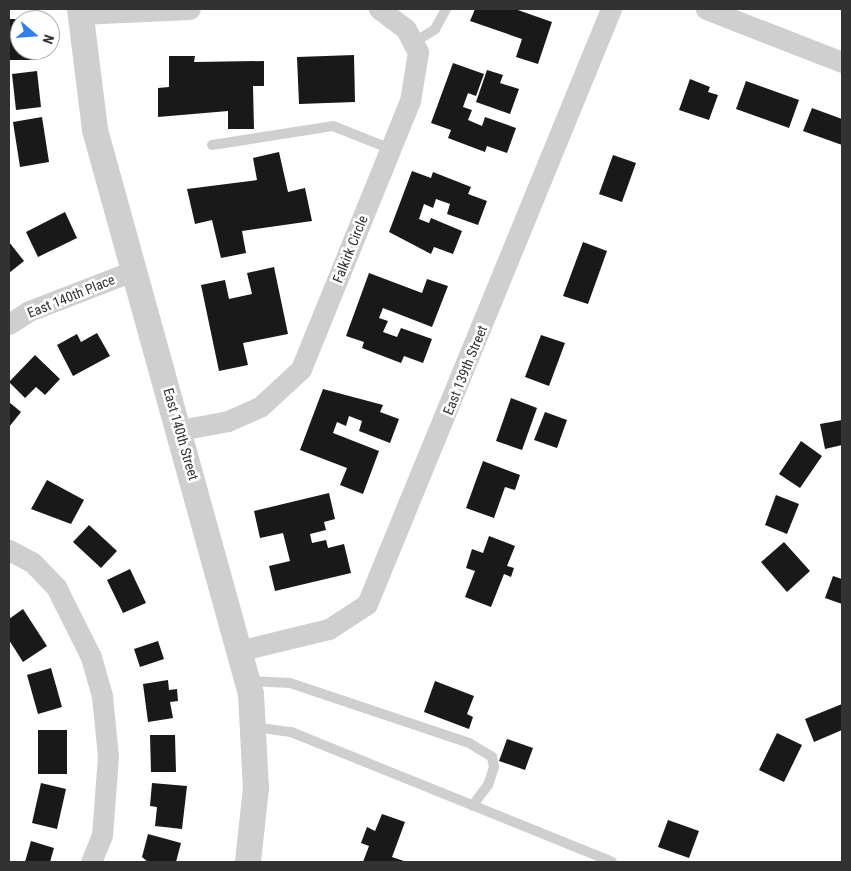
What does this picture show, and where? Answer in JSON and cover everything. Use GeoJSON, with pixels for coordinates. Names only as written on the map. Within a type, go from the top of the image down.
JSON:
{"type":"FeatureCollection","features":[{"type":"Feature","properties":{"kind":"street"},"geometry":{"type":"LineString","coordinates":[[80,11],[190,9]]}},
{"type":"Feature","properties":{"kind":"street"},"geometry":{"type":"LineString","coordinates":[[379,9],[406,29],[413,43]]}},
{"type":"Feature","properties":{"kind":"street","name":"East 139th Street"},"geometry":{"type":"LineString","coordinates":[[242,650],[329,629],[367,604],[611,9]]}},
{"type":"Feature","properties":{"kind":"street"},"geometry":{"type":"LineString","coordinates":[[706,9],[842,62]]}},
{"type":"Feature","properties":{"kind":"street","name":"East 140th Street"},"geometry":{"type":"LineString","coordinates":[[80,11],[95,130],[242,650],[248,681],[253,727],[256,788],[248,862]]}},
{"type":"Feature","properties":{"kind":"street","name":"Falkirk Circle"},"geometry":{"type":"LineString","coordinates":[[180,430],[228,421],[260,407],[301,369],[410,101],[418,52],[413,43]]}},
{"type":"Feature","properties":{"kind":"street","name":"East 140th Place"},"geometry":{"type":"LineString","coordinates":[[9,324],[29,311],[135,270]]}},
{"type":"Feature","properties":{"kind":"street"},"geometry":{"type":"LineString","coordinates":[[9,550],[32,562],[56,587],[92,658],[102,696],[108,756],[102,835],[91,862]]}},
{"type":"Feature","properties":{"kind":"lane"},"geometry":{"type":"LineString","coordinates":[[413,43],[435,29],[446,9]]}},
{"type":"Feature","properties":{"kind":"lane"},"geometry":{"type":"LineString","coordinates":[[212,145],[333,126],[391,150]]}},
{"type":"Feature","properties":{"kind":"lane"},"geometry":{"type":"LineString","coordinates":[[248,681],[290,683],[469,744],[492,757],[494,767],[488,785],[472,806]]}},
{"type":"Feature","properties":{"kind":"lane"},"geometry":{"type":"LineString","coordinates":[[253,727],[291,732],[612,862]]}},
{"type":"Feature","properties":{"kind":"building"},"geometry":{"type":"Polygon","coordinates":[[[475,9],[515,9],[552,22],[538,64],[516,57],[522,39],[470,21],[475,9]]]}},
{"type":"Feature","properties":{"kind":"building"},"geometry":{"type":"Polygon","coordinates":[[[9,19],[10,19],[10,60],[9,19]]]}},
{"type":"Feature","properties":{"kind":"building"},"geometry":{"type":"Polygon","coordinates":[[[354,55],[355,102],[299,104],[297,57],[354,55]]]}},
{"type":"Feature","properties":{"kind":"building"},"geometry":{"type":"Polygon","coordinates":[[[169,56],[195,56],[194,62],[264,61],[264,86],[253,86],[254,129],[228,129],[228,111],[158,117],[158,88],[169,87],[169,56]]]}},
{"type":"Feature","properties":{"kind":"building"},"geometry":{"type":"Polygon","coordinates":[[[453,63],[484,74],[476,96],[468,93],[463,107],[472,110],[468,120],[482,126],[485,117],[516,128],[507,153],[487,146],[485,152],[448,138],[451,130],[431,123],[453,63]]]}},
{"type":"Feature","properties":{"kind":"building"},"geometry":{"type":"Polygon","coordinates":[[[487,70],[503,75],[500,83],[519,89],[510,114],[476,102],[487,70]]]}},
{"type":"Feature","properties":{"kind":"building"},"geometry":{"type":"Polygon","coordinates":[[[37,71],[41,107],[16,110],[12,74],[37,71]]]}},
{"type":"Feature","properties":{"kind":"building"},"geometry":{"type":"Polygon","coordinates":[[[690,79],[710,87],[708,92],[718,95],[709,120],[679,110],[690,79]]]}},
{"type":"Feature","properties":{"kind":"building"},"geometry":{"type":"Polygon","coordinates":[[[746,81],[799,100],[789,128],[736,109],[746,81]]]}},
{"type":"Feature","properties":{"kind":"building"},"geometry":{"type":"Polygon","coordinates":[[[812,108],[842,119],[842,145],[803,131],[812,108]]]}},
{"type":"Feature","properties":{"kind":"building"},"geometry":{"type":"Polygon","coordinates":[[[42,117],[49,162],[20,167],[13,122],[42,117]]]}},
{"type":"Feature","properties":{"kind":"building"},"geometry":{"type":"Polygon","coordinates":[[[279,152],[288,192],[305,188],[312,221],[242,231],[246,253],[221,258],[212,220],[195,224],[187,189],[257,180],[253,158],[279,152]]]}},
{"type":"Feature","properties":{"kind":"building"},"geometry":{"type":"Polygon","coordinates":[[[613,155],[636,163],[622,202],[599,194],[613,155]]]}},
{"type":"Feature","properties":{"kind":"building"},"geometry":{"type":"Polygon","coordinates":[[[412,171],[431,178],[433,172],[471,187],[468,194],[487,201],[478,225],[447,214],[450,204],[436,199],[433,208],[424,204],[419,219],[429,223],[431,218],[462,231],[453,254],[434,247],[431,254],[389,232],[412,171]]]}},
{"type":"Feature","properties":{"kind":"building"},"geometry":{"type":"Polygon","coordinates":[[[65,212],[77,238],[38,257],[26,232],[65,212]]]}},
{"type":"Feature","properties":{"kind":"building"},"geometry":{"type":"Polygon","coordinates":[[[9,242],[24,261],[9,273],[9,242]]]}},
{"type":"Feature","properties":{"kind":"building"},"geometry":{"type":"Polygon","coordinates":[[[583,242],[607,251],[588,304],[563,296],[583,242]]]}},
{"type":"Feature","properties":{"kind":"building"},"geometry":{"type":"Polygon","coordinates":[[[274,267],[288,334],[243,343],[248,365],[219,371],[201,285],[225,280],[229,299],[252,294],[247,273],[274,267]]]}},
{"type":"Feature","properties":{"kind":"building"},"geometry":{"type":"Polygon","coordinates":[[[369,273],[422,293],[427,279],[448,286],[432,327],[383,308],[379,318],[388,321],[383,332],[397,337],[401,328],[432,339],[423,363],[404,356],[401,363],[362,348],[364,342],[346,336],[369,273]]]}},
{"type":"Feature","properties":{"kind":"building"},"geometry":{"type":"Polygon","coordinates":[[[97,333],[110,356],[73,376],[57,345],[77,334],[81,342],[97,333]]]}},
{"type":"Feature","properties":{"kind":"building"},"geometry":{"type":"Polygon","coordinates":[[[541,335],[565,343],[549,386],[525,377],[541,335]]]}},
{"type":"Feature","properties":{"kind":"building"},"geometry":{"type":"Polygon","coordinates":[[[35,355],[60,379],[45,395],[36,387],[25,398],[9,382],[35,355]]]}},
{"type":"Feature","properties":{"kind":"building"},"geometry":{"type":"Polygon","coordinates":[[[323,389],[383,405],[380,412],[399,419],[390,443],[359,431],[362,421],[349,416],[346,426],[337,422],[333,433],[379,451],[363,494],[340,485],[347,468],[300,450],[323,389]]]}},
{"type":"Feature","properties":{"kind":"building"},"geometry":{"type":"Polygon","coordinates":[[[511,398],[537,408],[522,450],[496,441],[511,398]]]}},
{"type":"Feature","properties":{"kind":"building"},"geometry":{"type":"Polygon","coordinates":[[[9,402],[21,412],[9,427],[9,402]]]}},
{"type":"Feature","properties":{"kind":"building"},"geometry":{"type":"Polygon","coordinates":[[[545,412],[567,420],[557,448],[534,440],[545,412]]]}},
{"type":"Feature","properties":{"kind":"building"},"geometry":{"type":"Polygon","coordinates":[[[842,420],[842,445],[825,449],[820,424],[842,420]]]}},
{"type":"Feature","properties":{"kind":"building"},"geometry":{"type":"Polygon","coordinates":[[[801,441],[822,456],[800,488],[779,474],[801,441]]]}},
{"type":"Feature","properties":{"kind":"building"},"geometry":{"type":"Polygon","coordinates":[[[483,461],[520,475],[515,490],[505,487],[494,518],[466,508],[483,461]]]}},
{"type":"Feature","properties":{"kind":"building"},"geometry":{"type":"Polygon","coordinates":[[[47,480],[84,500],[71,524],[31,509],[47,480]]]}},
{"type":"Feature","properties":{"kind":"building"},"geometry":{"type":"Polygon","coordinates":[[[329,493],[335,519],[324,522],[326,530],[310,534],[312,543],[326,540],[328,548],[344,544],[351,573],[275,591],[269,566],[290,561],[283,533],[260,538],[254,511],[329,493]]]}},
{"type":"Feature","properties":{"kind":"building"},"geometry":{"type":"Polygon","coordinates":[[[776,495],[799,504],[787,534],[765,525],[776,495]]]}},
{"type":"Feature","properties":{"kind":"building"},"geometry":{"type":"Polygon","coordinates":[[[89,525],[117,551],[101,568],[73,542],[89,525]]]}},
{"type":"Feature","properties":{"kind":"building"},"geometry":{"type":"Polygon","coordinates":[[[489,536],[515,546],[507,566],[514,568],[511,577],[504,574],[491,607],[465,597],[475,571],[466,568],[472,549],[483,553],[489,536]]]}},
{"type":"Feature","properties":{"kind":"building"},"geometry":{"type":"Polygon","coordinates":[[[784,542],[810,571],[787,592],[761,562],[784,542]]]}},
{"type":"Feature","properties":{"kind":"building"},"geometry":{"type":"Polygon","coordinates":[[[130,569],[146,603],[123,613],[107,580],[130,569]]]}},
{"type":"Feature","properties":{"kind":"building"},"geometry":{"type":"Polygon","coordinates":[[[833,576],[842,579],[842,604],[825,598],[833,576]]]}},
{"type":"Feature","properties":{"kind":"building"},"geometry":{"type":"Polygon","coordinates":[[[23,609],[47,646],[23,662],[9,640],[9,619],[23,609]]]}},
{"type":"Feature","properties":{"kind":"building"},"geometry":{"type":"Polygon","coordinates":[[[158,641],[164,659],[140,667],[134,649],[158,641]]]}},
{"type":"Feature","properties":{"kind":"building"},"geometry":{"type":"Polygon","coordinates":[[[51,668],[62,707],[38,714],[27,675],[51,668]]]}},
{"type":"Feature","properties":{"kind":"building"},"geometry":{"type":"Polygon","coordinates":[[[168,680],[169,690],[177,689],[178,701],[170,702],[173,718],[148,722],[143,684],[168,680]]]}},
{"type":"Feature","properties":{"kind":"building"},"geometry":{"type":"Polygon","coordinates":[[[435,681],[474,696],[467,714],[473,717],[469,729],[424,712],[435,681]]]}},
{"type":"Feature","properties":{"kind":"building"},"geometry":{"type":"Polygon","coordinates":[[[842,704],[842,730],[814,742],[805,719],[842,704]]]}},
{"type":"Feature","properties":{"kind":"building"},"geometry":{"type":"Polygon","coordinates":[[[38,730],[67,730],[67,774],[38,774],[38,730]]]}},
{"type":"Feature","properties":{"kind":"building"},"geometry":{"type":"Polygon","coordinates":[[[777,733],[802,745],[784,782],[759,770],[777,733]]]}},
{"type":"Feature","properties":{"kind":"building"},"geometry":{"type":"Polygon","coordinates":[[[150,735],[175,735],[176,772],[151,772],[150,735]]]}},
{"type":"Feature","properties":{"kind":"building"},"geometry":{"type":"Polygon","coordinates":[[[507,739],[533,748],[525,770],[499,761],[507,739]]]}},
{"type":"Feature","properties":{"kind":"building"},"geometry":{"type":"Polygon","coordinates":[[[41,783],[66,789],[57,829],[32,823],[41,783]]]}},
{"type":"Feature","properties":{"kind":"building"},"geometry":{"type":"Polygon","coordinates":[[[152,783],[187,786],[182,829],[155,826],[157,807],[150,806],[152,783]]]}},
{"type":"Feature","properties":{"kind":"building"},"geometry":{"type":"Polygon","coordinates":[[[382,814],[405,822],[392,857],[407,862],[363,862],[369,846],[361,843],[367,827],[375,831],[382,814]]]}},
{"type":"Feature","properties":{"kind":"building"},"geometry":{"type":"Polygon","coordinates":[[[668,820],[699,831],[689,858],[658,847],[668,820]]]}},
{"type":"Feature","properties":{"kind":"building"},"geometry":{"type":"Polygon","coordinates":[[[148,834],[181,843],[176,862],[148,862],[142,857],[148,834]]]}},
{"type":"Feature","properties":{"kind":"building"},"geometry":{"type":"Polygon","coordinates":[[[31,841],[54,848],[50,862],[25,862],[31,841]]]}}]}
